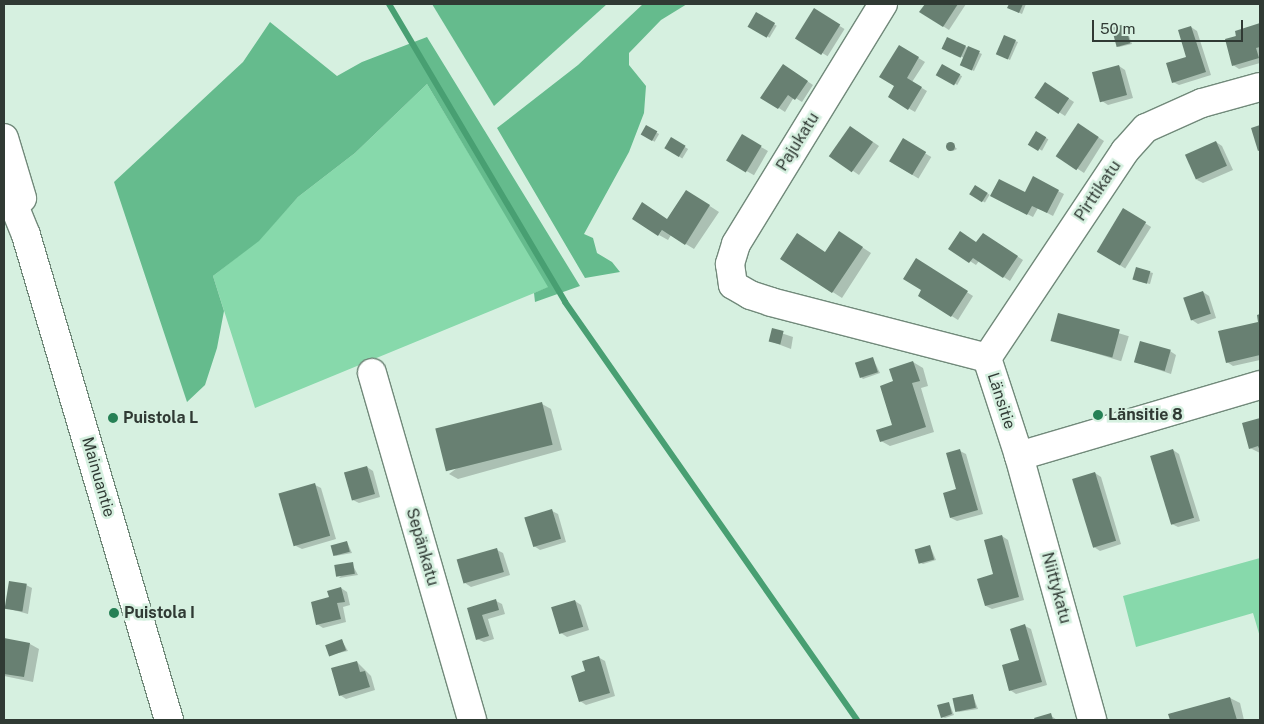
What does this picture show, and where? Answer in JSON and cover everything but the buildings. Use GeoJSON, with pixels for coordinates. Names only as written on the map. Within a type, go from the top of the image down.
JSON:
{"type":"FeatureCollection","features":[{"type":"Feature","properties":{"kind":"street","name":"Pajukatu"},"geometry":{"type":"LineString","coordinates":[[733,285],[730,264],[736,244],[883,4]]}},
{"type":"Feature","properties":{"kind":"street","name":"Pirttikatu"},"geometry":{"type":"LineString","coordinates":[[987,358],[1125,151],[1146,128],[1202,103],[1260,87]]}},
{"type":"Feature","properties":{"kind":"street","name":"Mainuantie"},"geometry":{"type":"LineString","coordinates":[[4,138],[21,189],[26,234]]}},
{"type":"Feature","properties":{"kind":"street","name":"Mainuantie"},"geometry":{"type":"LineString","coordinates":[[4,181],[26,234],[169,720]]}},
{"type":"Feature","properties":{"kind":"street","name":"Länsitie"},"geometry":{"type":"LineString","coordinates":[[733,285],[750,295],[771,302],[987,358],[1019,456]]}},
{"type":"Feature","properties":{"kind":"street","name":"Sepänkatu"},"geometry":{"type":"LineString","coordinates":[[372,373],[472,720]]}},
{"type":"Feature","properties":{"kind":"street"},"geometry":{"type":"LineString","coordinates":[[1019,456],[1260,385]]}},
{"type":"Feature","properties":{"kind":"street","name":"Niittykatu"},"geometry":{"type":"LineString","coordinates":[[1019,456],[1092,720]]}},
{"type":"Feature","properties":{"kind":"green space"},"geometry":{"type":"Polygon","coordinates":[[[432,4],[607,4],[494,106],[432,4]]]}},
{"type":"Feature","properties":{"kind":"green space"},"geometry":{"type":"Polygon","coordinates":[[[643,4],[687,4],[661,20],[629,53],[629,65],[646,86],[644,113],[629,152],[584,234],[593,238],[597,253],[612,262],[620,272],[585,278],[497,128],[578,65],[643,4]]]}},
{"type":"Feature","properties":{"kind":"green space"},"geometry":{"type":"Polygon","coordinates":[[[270,22],[337,76],[362,62],[427,37],[580,286],[535,302],[534,293],[548,287],[427,84],[355,153],[298,197],[259,241],[213,276],[224,311],[217,348],[205,385],[187,402],[114,182],[243,62],[270,22]]]}},
{"type":"Feature","properties":{"kind":"green space"},"geometry":{"type":"Polygon","coordinates":[[[427,84],[549,287],[255,408],[213,276],[259,240],[298,197],[355,153],[427,84]]]}},
{"type":"Feature","properties":{"kind":"green space"},"geometry":{"type":"Polygon","coordinates":[[[1260,558],[1260,637],[1253,613],[1136,647],[1123,596],[1260,558]]]}},
{"type":"Feature","properties":{"kind":"waterway"},"geometry":{"type":"LineString","coordinates":[[389,4],[565,302],[857,720]]}},
{"type":"Feature","properties":{"kind":"place","name":"Länsitie 8"},"geometry":{"type":"Point","coordinates":[1098,415]}},
{"type":"Feature","properties":{"kind":"place","name":"Puistola L"},"geometry":{"type":"Point","coordinates":[113,418]}},
{"type":"Feature","properties":{"kind":"place","name":"Puistola I"},"geometry":{"type":"Point","coordinates":[114,613]}}]}
